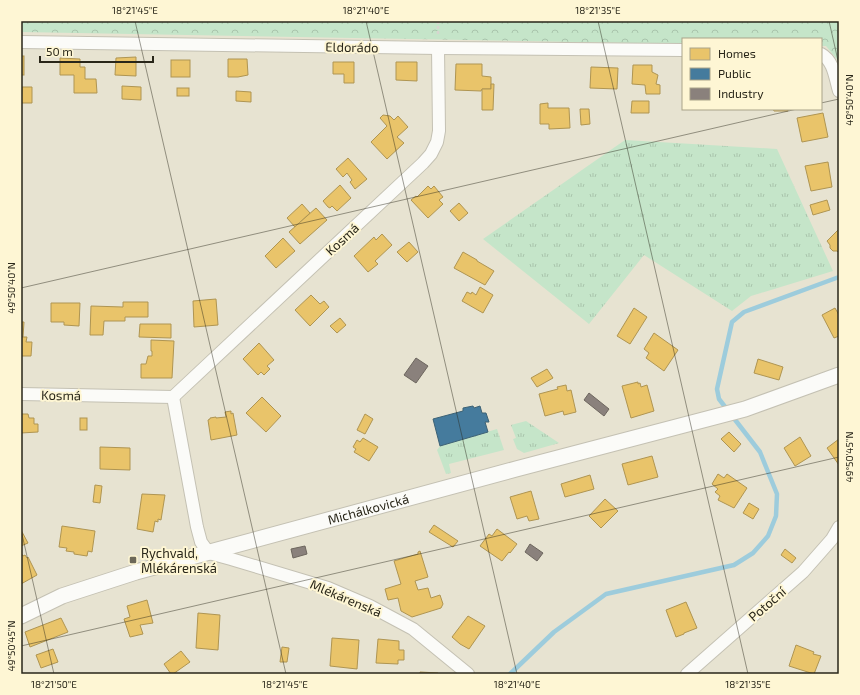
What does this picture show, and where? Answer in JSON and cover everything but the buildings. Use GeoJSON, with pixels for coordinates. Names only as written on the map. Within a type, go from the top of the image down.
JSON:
{"type":"FeatureCollection","features":[{"type":"Feature","properties":{"kind":"street","name":"Eldorádo"},"geometry":{"type":"LineString","coordinates":[[21,42],[682,50]]}},
{"type":"Feature","properties":{"kind":"street","name":"Kosmá"},"geometry":{"type":"LineString","coordinates":[[21,394],[173,397],[379,205],[431,154],[437,142],[439,131],[438,48]]}},
{"type":"Feature","properties":{"kind":"street"},"geometry":{"type":"LineString","coordinates":[[822,54],[831,63],[839,91]]}},
{"type":"Feature","properties":{"kind":"street","name":"Michálkovická"},"geometry":{"type":"LineString","coordinates":[[21,616],[62,596],[136,572],[516,469],[745,409],[839,375]]}},
{"type":"Feature","properties":{"kind":"street"},"geometry":{"type":"LineString","coordinates":[[173,397],[197,527],[201,542],[209,553]]}},
{"type":"Feature","properties":{"kind":"street","name":"Potoční"},"geometry":{"type":"LineString","coordinates":[[687,674],[804,572],[832,539],[839,527]]}},
{"type":"Feature","properties":{"kind":"street","name":"Mlékárenská"},"geometry":{"type":"LineString","coordinates":[[209,553],[231,558],[328,588],[370,606],[413,629],[468,674]]}},
{"type":"Feature","properties":{"kind":"green space"},"geometry":{"type":"Polygon","coordinates":[[[21,21],[839,21],[839,62],[826,46],[822,46],[822,38],[682,38],[682,44],[21,32],[21,21]]]}},
{"type":"Feature","properties":{"kind":"green space"},"geometry":{"type":"Polygon","coordinates":[[[625,140],[777,149],[833,271],[751,296],[732,311],[644,255],[589,324],[483,239],[625,140]]]}},
{"type":"Feature","properties":{"kind":"green space"},"geometry":{"type":"Polygon","coordinates":[[[526,421],[559,443],[524,453],[517,449],[513,439],[516,438],[511,425],[526,421]]]}},
{"type":"Feature","properties":{"kind":"green space"},"geometry":{"type":"Polygon","coordinates":[[[497,429],[504,450],[449,464],[451,473],[446,474],[437,450],[440,446],[497,429]]]}},
{"type":"Feature","properties":{"kind":"waterway"},"geometry":{"type":"LineString","coordinates":[[510,674],[554,632],[606,594],[734,565],[753,553],[768,536],[776,516],[777,494],[760,452],[719,399],[717,389],[732,322],[744,312],[839,277]]}},
{"type":"Feature","properties":{"kind":"place","name":"Rychvald, Mlékárenská"},"geometry":{"type":"Point","coordinates":[133,560]}}]}
